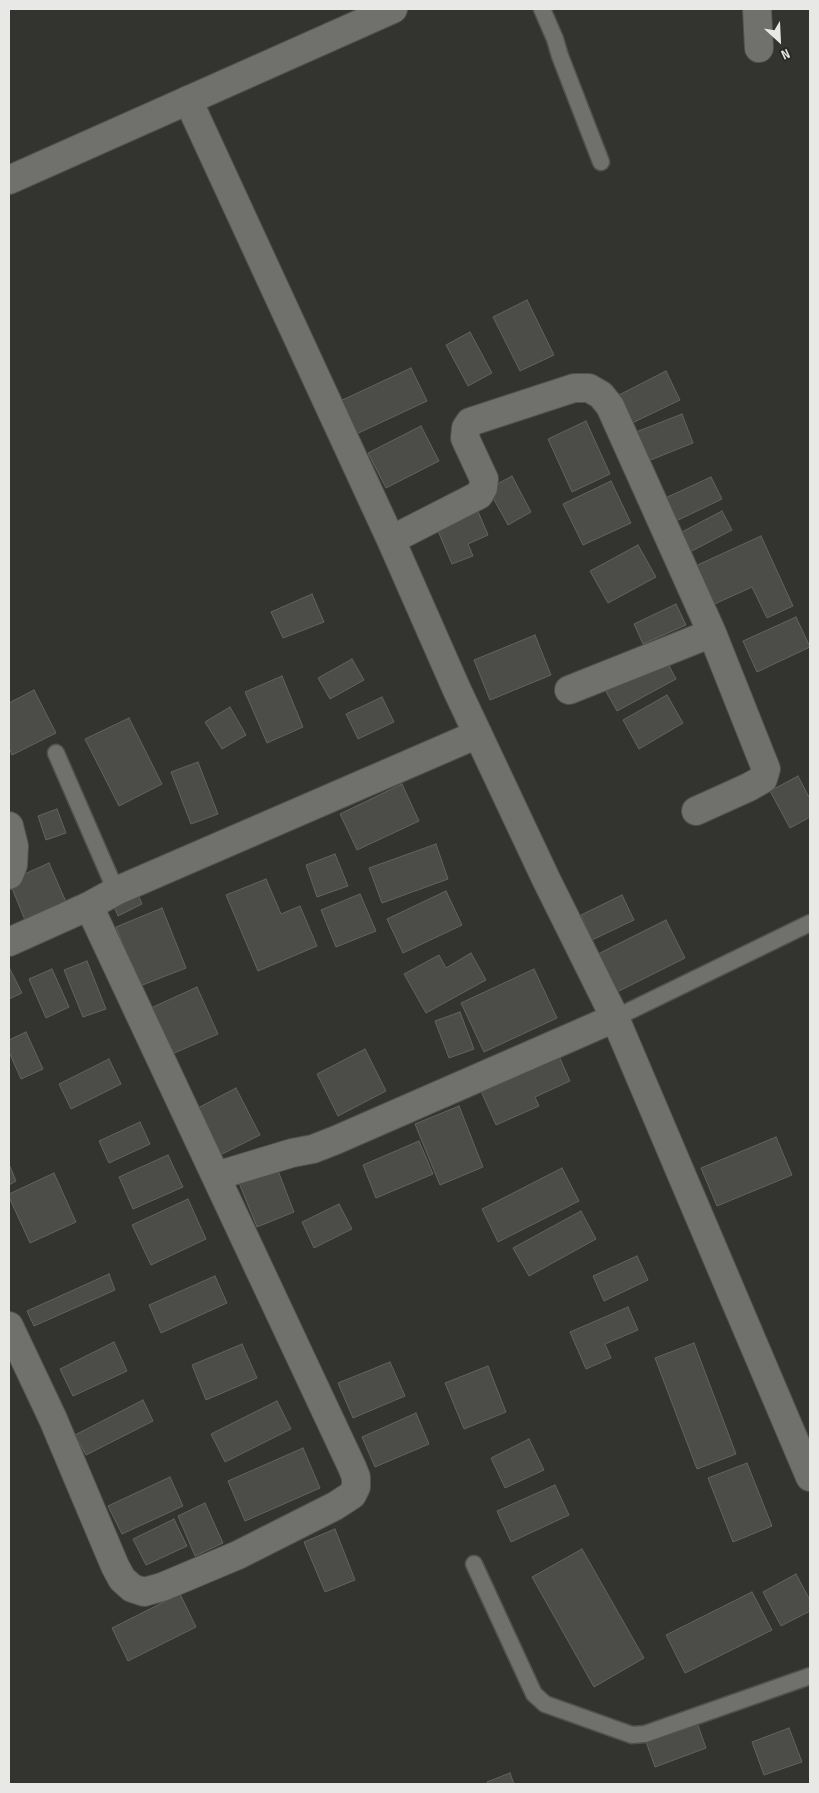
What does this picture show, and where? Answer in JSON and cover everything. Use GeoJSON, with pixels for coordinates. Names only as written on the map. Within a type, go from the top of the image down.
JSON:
{"type":"FeatureCollection","features":[{"type":"Feature","properties":{"kind":"street"},"geometry":{"type":"LineString","coordinates":[[9,180],[393,9]]}},
{"type":"Feature","properties":{"kind":"street"},"geometry":{"type":"LineString","coordinates":[[757,9],[759,48]]}},
{"type":"Feature","properties":{"kind":"street"},"geometry":{"type":"LineString","coordinates":[[188,100],[391,540],[456,690],[615,1018],[810,1477]]}},
{"type":"Feature","properties":{"kind":"street"},"geometry":{"type":"LineString","coordinates":[[391,540],[479,495],[483,488],[484,478],[465,438],[466,428],[470,422],[574,388],[589,388],[601,395],[610,406],[712,633],[766,769],[763,779],[749,788],[696,811]]}},
{"type":"Feature","properties":{"kind":"street"},"geometry":{"type":"LineString","coordinates":[[569,690],[712,633]]}},
{"type":"Feature","properties":{"kind":"street"},"geometry":{"type":"LineString","coordinates":[[11,934],[89,906],[116,891],[478,734]]}},
{"type":"Feature","properties":{"kind":"street"},"geometry":{"type":"LineString","coordinates":[[9,826],[14,846],[13,864],[9,875]]}},
{"type":"Feature","properties":{"kind":"street"},"geometry":{"type":"LineString","coordinates":[[9,1326],[53,1419],[115,1566],[122,1579],[132,1588],[144,1592],[188,1577],[238,1555],[352,1496],[356,1487],[356,1477],[352,1467],[89,906]]}},
{"type":"Feature","properties":{"kind":"street"},"geometry":{"type":"LineString","coordinates":[[216,1176],[292,1153],[313,1149],[336,1140],[615,1018]]}},
{"type":"Feature","properties":{"kind":"lane"},"geometry":{"type":"LineString","coordinates":[[542,9],[601,162]]}},
{"type":"Feature","properties":{"kind":"lane"},"geometry":{"type":"LineString","coordinates":[[56,753],[116,891]]}},
{"type":"Feature","properties":{"kind":"lane"},"geometry":{"type":"LineString","coordinates":[[615,1018],[810,923]]}},
{"type":"Feature","properties":{"kind":"lane"},"geometry":{"type":"LineString","coordinates":[[474,1564],[534,1694],[545,1704],[632,1735],[645,1734],[810,1676]]}},
{"type":"Feature","properties":{"kind":"building"},"geometry":{"type":"Polygon","coordinates":[[[527,300],[554,355],[520,371],[493,317],[527,300]]]}},
{"type":"Feature","properties":{"kind":"building"},"geometry":{"type":"Polygon","coordinates":[[[470,332],[492,373],[468,386],[446,345],[470,332]]]}},
{"type":"Feature","properties":{"kind":"building"},"geometry":{"type":"Polygon","coordinates":[[[411,368],[427,401],[352,436],[336,403],[411,368]]]}},
{"type":"Feature","properties":{"kind":"building"},"geometry":{"type":"Polygon","coordinates":[[[666,371],[680,400],[626,426],[613,398],[666,371]]]}},
{"type":"Feature","properties":{"kind":"building"},"geometry":{"type":"Polygon","coordinates":[[[682,414],[693,443],[643,463],[631,434],[682,414]]]}},
{"type":"Feature","properties":{"kind":"building"},"geometry":{"type":"Polygon","coordinates":[[[586,421],[610,474],[572,492],[548,439],[586,421]]]}},
{"type":"Feature","properties":{"kind":"building"},"geometry":{"type":"Polygon","coordinates":[[[421,426],[439,461],[386,488],[368,453],[421,426]]]}},
{"type":"Feature","properties":{"kind":"building"},"geometry":{"type":"Polygon","coordinates":[[[512,476],[531,512],[508,525],[488,489],[512,476]]]}},
{"type":"Feature","properties":{"kind":"building"},"geometry":{"type":"Polygon","coordinates":[[[711,477],[722,499],[672,523],[661,500],[711,477]]]}},
{"type":"Feature","properties":{"kind":"building"},"geometry":{"type":"Polygon","coordinates":[[[611,481],[631,523],[583,545],[563,504],[611,481]]]}},
{"type":"Feature","properties":{"kind":"building"},"geometry":{"type":"Polygon","coordinates":[[[474,502],[488,535],[468,544],[473,556],[452,564],[433,519],[474,502]]]}},
{"type":"Feature","properties":{"kind":"building"},"geometry":{"type":"Polygon","coordinates":[[[722,511],[732,530],[688,553],[678,534],[722,511]]]}},
{"type":"Feature","properties":{"kind":"building"},"geometry":{"type":"Polygon","coordinates":[[[761,536],[793,606],[767,618],[752,587],[708,607],[691,568],[761,536]]]}},
{"type":"Feature","properties":{"kind":"building"},"geometry":{"type":"Polygon","coordinates":[[[638,545],[656,577],[608,603],[590,571],[638,545]]]}},
{"type":"Feature","properties":{"kind":"building"},"geometry":{"type":"Polygon","coordinates":[[[312,594],[324,622],[283,638],[271,612],[312,594]]]}},
{"type":"Feature","properties":{"kind":"building"},"geometry":{"type":"Polygon","coordinates":[[[676,604],[686,625],[643,644],[634,624],[676,604]]]}},
{"type":"Feature","properties":{"kind":"building"},"geometry":{"type":"Polygon","coordinates":[[[796,617],[810,647],[757,672],[743,641],[796,617]]]}},
{"type":"Feature","properties":{"kind":"building"},"geometry":{"type":"Polygon","coordinates":[[[535,635],[551,675],[490,700],[474,660],[535,635]]]}},
{"type":"Feature","properties":{"kind":"building"},"geometry":{"type":"Polygon","coordinates":[[[664,656],[676,679],[617,711],[604,688],[664,656]]]}},
{"type":"Feature","properties":{"kind":"building"},"geometry":{"type":"Polygon","coordinates":[[[352,659],[364,680],[330,699],[318,678],[352,659]]]}},
{"type":"Feature","properties":{"kind":"building"},"geometry":{"type":"Polygon","coordinates":[[[282,676],[303,727],[267,743],[245,692],[282,676]]]}},
{"type":"Feature","properties":{"kind":"building"},"geometry":{"type":"Polygon","coordinates":[[[34,690],[56,733],[12,755],[9,748],[9,703],[34,690]]]}},
{"type":"Feature","properties":{"kind":"building"},"geometry":{"type":"Polygon","coordinates":[[[667,695],[683,723],[639,749],[623,720],[667,695]]]}},
{"type":"Feature","properties":{"kind":"building"},"geometry":{"type":"Polygon","coordinates":[[[382,697],[394,722],[358,739],[346,714],[382,697]]]}},
{"type":"Feature","properties":{"kind":"building"},"geometry":{"type":"Polygon","coordinates":[[[230,707],[246,735],[222,749],[205,722],[230,707]]]}},
{"type":"Feature","properties":{"kind":"building"},"geometry":{"type":"Polygon","coordinates":[[[129,718],[162,784],[119,806],[85,739],[129,718]]]}},
{"type":"Feature","properties":{"kind":"building"},"geometry":{"type":"Polygon","coordinates":[[[198,762],[218,814],[191,824],[171,772],[198,762]]]}},
{"type":"Feature","properties":{"kind":"building"},"geometry":{"type":"Polygon","coordinates":[[[798,776],[810,799],[810,817],[790,828],[770,791],[798,776]]]}},
{"type":"Feature","properties":{"kind":"building"},"geometry":{"type":"Polygon","coordinates":[[[402,784],[419,821],[357,850],[340,814],[402,784]]]}},
{"type":"Feature","properties":{"kind":"building"},"geometry":{"type":"Polygon","coordinates":[[[57,809],[66,833],[46,840],[38,816],[57,809]]]}},
{"type":"Feature","properties":{"kind":"building"},"geometry":{"type":"Polygon","coordinates":[[[436,844],[448,879],[382,903],[369,868],[436,844]]]}},
{"type":"Feature","properties":{"kind":"building"},"geometry":{"type":"Polygon","coordinates":[[[335,854],[348,886],[317,897],[306,865],[335,854]]]}},
{"type":"Feature","properties":{"kind":"building"},"geometry":{"type":"Polygon","coordinates":[[[49,863],[66,902],[25,920],[9,881],[49,863]]]}},
{"type":"Feature","properties":{"kind":"building"},"geometry":{"type":"Polygon","coordinates":[[[266,879],[281,914],[300,906],[317,946],[258,971],[226,895],[266,879]]]}},
{"type":"Feature","properties":{"kind":"building"},"geometry":{"type":"Polygon","coordinates":[[[446,891],[462,925],[403,953],[387,919],[446,891]]]}},
{"type":"Feature","properties":{"kind":"building"},"geometry":{"type":"Polygon","coordinates":[[[137,892],[142,904],[118,916],[113,904],[137,892]]]}},
{"type":"Feature","properties":{"kind":"building"},"geometry":{"type":"Polygon","coordinates":[[[360,894],[376,931],[336,947],[321,910],[360,894]]]}},
{"type":"Feature","properties":{"kind":"building"},"geometry":{"type":"Polygon","coordinates":[[[622,895],[634,920],[592,940],[581,915],[622,895]]]}},
{"type":"Feature","properties":{"kind":"building"},"geometry":{"type":"Polygon","coordinates":[[[162,908],[186,968],[140,986],[116,927],[162,908]]]}},
{"type":"Feature","properties":{"kind":"building"},"geometry":{"type":"Polygon","coordinates":[[[666,920],[685,958],[613,994],[594,956],[666,920]]]}},
{"type":"Feature","properties":{"kind":"building"},"geometry":{"type":"Polygon","coordinates":[[[471,953],[486,980],[426,1013],[404,974],[439,955],[446,968],[471,953]]]}},
{"type":"Feature","properties":{"kind":"building"},"geometry":{"type":"Polygon","coordinates":[[[87,961],[106,1009],[83,1017],[64,970],[87,961]]]}},
{"type":"Feature","properties":{"kind":"building"},"geometry":{"type":"Polygon","coordinates":[[[9,967],[22,993],[9,999],[9,967]]]}},
{"type":"Feature","properties":{"kind":"building"},"geometry":{"type":"Polygon","coordinates":[[[52,969],[69,1007],[46,1018],[29,979],[52,969]]]}},
{"type":"Feature","properties":{"kind":"building"},"geometry":{"type":"Polygon","coordinates":[[[534,969],[557,1018],[484,1052],[461,1003],[534,969]]]}},
{"type":"Feature","properties":{"kind":"building"},"geometry":{"type":"Polygon","coordinates":[[[197,987],[218,1034],[172,1054],[151,1008],[197,987]]]}},
{"type":"Feature","properties":{"kind":"building"},"geometry":{"type":"Polygon","coordinates":[[[460,1012],[474,1049],[449,1058],[435,1021],[460,1012]]]}},
{"type":"Feature","properties":{"kind":"building"},"geometry":{"type":"Polygon","coordinates":[[[26,1032],[43,1069],[21,1079],[9,1052],[9,1040],[26,1032]]]}},
{"type":"Feature","properties":{"kind":"building"},"geometry":{"type":"Polygon","coordinates":[[[365,1049],[386,1091],[338,1116],[317,1074],[365,1049]]]}},
{"type":"Feature","properties":{"kind":"building"},"geometry":{"type":"Polygon","coordinates":[[[558,1054],[570,1081],[535,1097],[539,1106],[496,1125],[480,1089],[558,1054]]]}},
{"type":"Feature","properties":{"kind":"building"},"geometry":{"type":"Polygon","coordinates":[[[109,1059],[121,1084],[71,1109],[59,1084],[109,1059]]]}},
{"type":"Feature","properties":{"kind":"building"},"geometry":{"type":"Polygon","coordinates":[[[236,1088],[260,1135],[218,1156],[194,1110],[236,1088]]]}},
{"type":"Feature","properties":{"kind":"building"},"geometry":{"type":"Polygon","coordinates":[[[459,1106],[483,1167],[440,1185],[415,1124],[459,1106]]]}},
{"type":"Feature","properties":{"kind":"building"},"geometry":{"type":"Polygon","coordinates":[[[140,1122],[150,1144],[109,1163],[99,1141],[140,1122]]]}},
{"type":"Feature","properties":{"kind":"building"},"geometry":{"type":"Polygon","coordinates":[[[776,1137],[792,1175],[717,1206],[701,1168],[776,1137]]]}},
{"type":"Feature","properties":{"kind":"building"},"geometry":{"type":"Polygon","coordinates":[[[419,1141],[433,1174],[376,1198],[363,1165],[419,1141]]]}},
{"type":"Feature","properties":{"kind":"building"},"geometry":{"type":"Polygon","coordinates":[[[168,1155],[183,1187],[133,1209],[119,1177],[168,1155]]]}},
{"type":"Feature","properties":{"kind":"building"},"geometry":{"type":"Polygon","coordinates":[[[275,1163],[294,1212],[257,1227],[237,1178],[275,1163]]]}},
{"type":"Feature","properties":{"kind":"building"},"geometry":{"type":"Polygon","coordinates":[[[9,1164],[16,1181],[9,1185],[9,1164]]]}},
{"type":"Feature","properties":{"kind":"building"},"geometry":{"type":"Polygon","coordinates":[[[562,1168],[579,1201],[498,1242],[482,1209],[562,1168]]]}},
{"type":"Feature","properties":{"kind":"building"},"geometry":{"type":"Polygon","coordinates":[[[54,1173],[76,1222],[30,1243],[9,1194],[54,1173]]]}},
{"type":"Feature","properties":{"kind":"building"},"geometry":{"type":"Polygon","coordinates":[[[188,1199],[206,1239],[151,1265],[132,1225],[188,1199]]]}},
{"type":"Feature","properties":{"kind":"building"},"geometry":{"type":"Polygon","coordinates":[[[339,1204],[352,1229],[314,1248],[302,1222],[339,1204]]]}},
{"type":"Feature","properties":{"kind":"building"},"geometry":{"type":"Polygon","coordinates":[[[581,1211],[596,1239],[529,1276],[513,1248],[581,1211]]]}},
{"type":"Feature","properties":{"kind":"building"},"geometry":{"type":"Polygon","coordinates":[[[637,1256],[648,1280],[604,1301],[593,1276],[637,1256]]]}},
{"type":"Feature","properties":{"kind":"building"},"geometry":{"type":"Polygon","coordinates":[[[109,1274],[115,1290],[34,1326],[27,1311],[109,1274]]]}},
{"type":"Feature","properties":{"kind":"building"},"geometry":{"type":"Polygon","coordinates":[[[215,1276],[227,1303],[161,1333],[149,1305],[215,1276]]]}},
{"type":"Feature","properties":{"kind":"building"},"geometry":{"type":"Polygon","coordinates":[[[628,1307],[638,1330],[605,1344],[611,1358],[586,1369],[570,1332],[628,1307]]]}},
{"type":"Feature","properties":{"kind":"building"},"geometry":{"type":"Polygon","coordinates":[[[114,1342],[127,1371],[73,1396],[60,1369],[114,1342]]]}},
{"type":"Feature","properties":{"kind":"building"},"geometry":{"type":"Polygon","coordinates":[[[694,1343],[736,1454],[697,1469],[655,1358],[694,1343]]]}},
{"type":"Feature","properties":{"kind":"building"},"geometry":{"type":"Polygon","coordinates":[[[242,1344],[257,1378],[206,1400],[192,1365],[242,1344]]]}},
{"type":"Feature","properties":{"kind":"building"},"geometry":{"type":"Polygon","coordinates":[[[390,1362],[405,1396],[353,1418],[338,1383],[390,1362]]]}},
{"type":"Feature","properties":{"kind":"building"},"geometry":{"type":"Polygon","coordinates":[[[488,1366],[506,1412],[464,1429],[445,1383],[488,1366]]]}},
{"type":"Feature","properties":{"kind":"building"},"geometry":{"type":"Polygon","coordinates":[[[143,1400],[153,1421],[86,1455],[75,1435],[143,1400]]]}},
{"type":"Feature","properties":{"kind":"building"},"geometry":{"type":"Polygon","coordinates":[[[277,1401],[291,1429],[225,1462],[211,1434],[277,1401]]]}},
{"type":"Feature","properties":{"kind":"building"},"geometry":{"type":"Polygon","coordinates":[[[416,1413],[429,1444],[375,1467],[362,1437],[416,1413]]]}},
{"type":"Feature","properties":{"kind":"building"},"geometry":{"type":"Polygon","coordinates":[[[529,1439],[544,1470],[505,1488],[491,1458],[529,1439]]]}},
{"type":"Feature","properties":{"kind":"building"},"geometry":{"type":"Polygon","coordinates":[[[303,1448],[320,1488],[245,1521],[228,1481],[303,1448]]]}},
{"type":"Feature","properties":{"kind":"building"},"geometry":{"type":"Polygon","coordinates":[[[747,1463],[772,1526],[733,1542],[708,1478],[747,1463]]]}},
{"type":"Feature","properties":{"kind":"building"},"geometry":{"type":"Polygon","coordinates":[[[170,1477],[183,1506],[122,1534],[108,1506],[170,1477]]]}},
{"type":"Feature","properties":{"kind":"building"},"geometry":{"type":"Polygon","coordinates":[[[555,1485],[569,1515],[511,1542],[497,1511],[555,1485]]]}},
{"type":"Feature","properties":{"kind":"building"},"geometry":{"type":"Polygon","coordinates":[[[205,1503],[223,1543],[195,1556],[178,1516],[205,1503]]]}},
{"type":"Feature","properties":{"kind":"building"},"geometry":{"type":"Polygon","coordinates":[[[174,1519],[187,1546],[146,1565],[133,1539],[174,1519]]]}},
{"type":"Feature","properties":{"kind":"building"},"geometry":{"type":"Polygon","coordinates":[[[335,1529],[355,1580],[325,1592],[304,1542],[335,1529]]]}},
{"type":"Feature","properties":{"kind":"building"},"geometry":{"type":"Polygon","coordinates":[[[582,1549],[644,1658],[594,1687],[532,1577],[582,1549]]]}},
{"type":"Feature","properties":{"kind":"building"},"geometry":{"type":"Polygon","coordinates":[[[796,1574],[810,1600],[810,1611],[781,1626],[763,1592],[796,1574]]]}},
{"type":"Feature","properties":{"kind":"building"},"geometry":{"type":"Polygon","coordinates":[[[752,1592],[772,1630],[685,1673],[666,1635],[752,1592]]]}},
{"type":"Feature","properties":{"kind":"building"},"geometry":{"type":"Polygon","coordinates":[[[180,1594],[196,1627],[128,1661],[112,1628],[180,1594]]]}},
{"type":"Feature","properties":{"kind":"building"},"geometry":{"type":"Polygon","coordinates":[[[695,1717],[706,1748],[655,1767],[644,1736],[695,1717]]]}},
{"type":"Feature","properties":{"kind":"building"},"geometry":{"type":"Polygon","coordinates":[[[789,1728],[802,1762],[764,1775],[752,1742],[789,1728]]]}},
{"type":"Feature","properties":{"kind":"building"},"geometry":{"type":"Polygon","coordinates":[[[510,1773],[514,1784],[488,1784],[487,1782],[510,1773]]]}}]}
